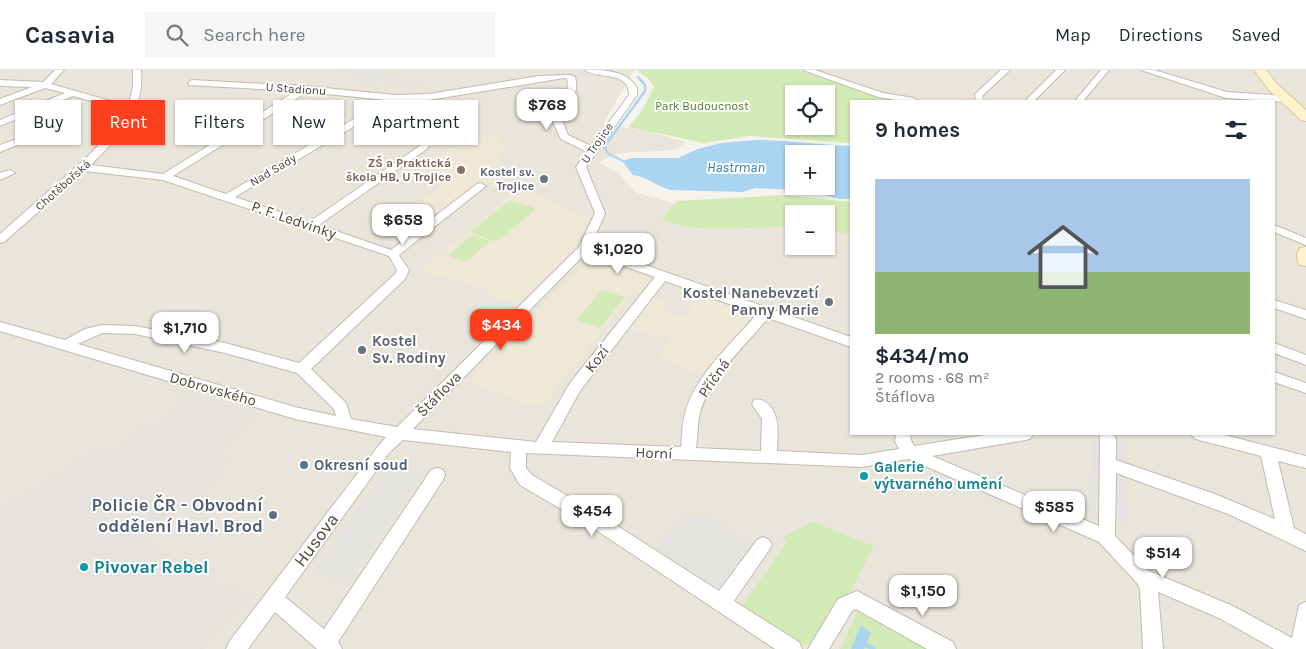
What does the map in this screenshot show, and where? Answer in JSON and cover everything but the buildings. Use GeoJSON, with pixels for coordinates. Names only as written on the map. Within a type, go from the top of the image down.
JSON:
{"type":"FeatureCollection","features":[{"type":"Feature","properties":{"kind":"main road"},"geometry":{"type":"LineString","coordinates":[[1260,70],[1262,75],[1306,117]]}},
{"type":"Feature","properties":{"kind":"main road"},"geometry":{"type":"LineString","coordinates":[[1306,252],[1306,261]]}},
{"type":"Feature","properties":{"kind":"street"},"geometry":{"type":"LineString","coordinates":[[0,102],[45,85],[60,70]]}},
{"type":"Feature","properties":{"kind":"street","name":"Chotěbořská"},"geometry":{"type":"LineString","coordinates":[[134,100],[138,84],[137,70]]}},
{"type":"Feature","properties":{"kind":"street","name":"U Trojice"},"geometry":{"type":"LineString","coordinates":[[584,248],[600,213],[581,170],[591,150],[633,95],[634,89],[632,83],[625,78],[589,70]]}},
{"type":"Feature","properties":{"kind":"street"},"geometry":{"type":"LineString","coordinates":[[807,70],[820,72],[881,95],[908,100]]}},
{"type":"Feature","properties":{"kind":"street"},"geometry":{"type":"LineString","coordinates":[[980,100],[978,96],[1006,70]]}},
{"type":"Feature","properties":{"kind":"street"},"geometry":{"type":"LineString","coordinates":[[1030,100],[1061,70]]}},
{"type":"Feature","properties":{"kind":"street"},"geometry":{"type":"LineString","coordinates":[[1080,100],[1105,70]]}},
{"type":"Feature","properties":{"kind":"street"},"geometry":{"type":"LineString","coordinates":[[1145,70],[1226,95],[1286,99]]}},
{"type":"Feature","properties":{"kind":"street","name":"U Stadionu"},"geometry":{"type":"LineString","coordinates":[[192,83],[305,89],[395,98],[446,96],[539,79],[571,77],[573,79],[572,91],[557,120],[558,124],[564,138],[591,150]]}},
{"type":"Feature","properties":{"kind":"street"},"geometry":{"type":"LineString","coordinates":[[0,83],[45,85],[97,100]]}},
{"type":"Feature","properties":{"kind":"street"},"geometry":{"type":"LineString","coordinates":[[165,177],[305,89]]}},
{"type":"Feature","properties":{"kind":"street"},"geometry":{"type":"LineString","coordinates":[[0,123],[73,93]]}},
{"type":"Feature","properties":{"kind":"street"},"geometry":{"type":"LineString","coordinates":[[1216,100],[1226,95]]}},
{"type":"Feature","properties":{"kind":"street","name":"Nad Sady"},"geometry":{"type":"LineString","coordinates":[[228,197],[395,98]]}},
{"type":"Feature","properties":{"kind":"street"},"geometry":{"type":"LineString","coordinates":[[0,149],[14,143]]}},
{"type":"Feature","properties":{"kind":"street","name":"Chotěbořská"},"geometry":{"type":"LineString","coordinates":[[0,240],[83,168],[105,145]]}},
{"type":"Feature","properties":{"kind":"street"},"geometry":{"type":"LineString","coordinates":[[310,226],[425,145]]}},
{"type":"Feature","properties":{"kind":"street","name":"P. F. Ledvinky"},"geometry":{"type":"LineString","coordinates":[[83,168],[97,168],[165,177],[393,254]]}},
{"type":"Feature","properties":{"kind":"street"},"geometry":{"type":"LineString","coordinates":[[302,369],[401,276],[403,270],[393,254],[480,186]]}},
{"type":"Feature","properties":{"kind":"street"},"geometry":{"type":"LineString","coordinates":[[1275,228],[1306,242]]}},
{"type":"Feature","properties":{"kind":"street"},"geometry":{"type":"LineString","coordinates":[[584,248],[850,342]]}},
{"type":"Feature","properties":{"kind":"street","name":"Štáflova"},"geometry":{"type":"LineString","coordinates":[[399,433],[584,248]]}},
{"type":"Feature","properties":{"kind":"street","name":"Kozí"},"geometry":{"type":"LineString","coordinates":[[541,448],[575,387],[662,277]]}},
{"type":"Feature","properties":{"kind":"street"},"geometry":{"type":"LineString","coordinates":[[1275,304],[1306,315]]}},
{"type":"Feature","properties":{"kind":"street","name":"Příčná"},"geometry":{"type":"LineString","coordinates":[[688,454],[693,412],[698,401],[713,377],[765,313]]}},
{"type":"Feature","properties":{"kind":"street","name":"Dobrovského"},"geometry":{"type":"LineString","coordinates":[[0,326],[296,413],[399,433]]}},
{"type":"Feature","properties":{"kind":"street"},"geometry":{"type":"LineString","coordinates":[[65,346],[90,332],[102,329],[135,330],[225,348],[302,369],[341,407],[345,424]]}},
{"type":"Feature","properties":{"kind":"street"},"geometry":{"type":"LineString","coordinates":[[1275,348],[1306,360]]}},
{"type":"Feature","properties":{"kind":"street"},"geometry":{"type":"LineString","coordinates":[[1275,378],[1306,388]]}},
{"type":"Feature","properties":{"kind":"street"},"geometry":{"type":"LineString","coordinates":[[759,404],[769,418],[769,457]]}},
{"type":"Feature","properties":{"kind":"street","name":"Horní"},"geometry":{"type":"LineString","coordinates":[[399,433],[520,447],[862,461],[1020,435]]}},
{"type":"Feature","properties":{"kind":"street","name":"Husova"},"geometry":{"type":"LineString","coordinates":[[236,649],[384,449],[399,433]]}},
{"type":"Feature","properties":{"kind":"street"},"geometry":{"type":"LineString","coordinates":[[904,435],[903,441],[910,453],[1105,537],[1143,577],[1149,588],[1153,649]]}},
{"type":"Feature","properties":{"kind":"street"},"geometry":{"type":"LineString","coordinates":[[1105,537],[1107,535],[1108,464],[1106,435]]}},
{"type":"Feature","properties":{"kind":"street"},"geometry":{"type":"LineString","coordinates":[[1204,435],[1306,462]]}},
{"type":"Feature","properties":{"kind":"street"},"geometry":{"type":"LineString","coordinates":[[520,447],[516,465],[519,473],[526,480],[599,523],[792,649]]}},
{"type":"Feature","properties":{"kind":"street"},"geometry":{"type":"LineString","coordinates":[[1268,452],[1287,533]]}},
{"type":"Feature","properties":{"kind":"street"},"geometry":{"type":"LineString","coordinates":[[1108,464],[1210,498],[1254,516],[1306,543]]}},
{"type":"Feature","properties":{"kind":"street"},"geometry":{"type":"LineString","coordinates":[[273,598],[329,646],[437,475]]}},
{"type":"Feature","properties":{"kind":"street"},"geometry":{"type":"LineString","coordinates":[[722,603],[763,545]]}},
{"type":"Feature","properties":{"kind":"street"},"geometry":{"type":"LineString","coordinates":[[1143,577],[1226,612],[1293,649]]}},
{"type":"Feature","properties":{"kind":"street"},"geometry":{"type":"LineString","coordinates":[[818,649],[845,606],[857,600],[946,649]]}},
{"type":"Feature","properties":{"kind":"street"},"geometry":{"type":"LineString","coordinates":[[1300,649],[1306,611]]}},
{"type":"Feature","properties":{"kind":"shaded area"},"geometry":{"type":"Polygon","coordinates":[[[0,70],[634,70],[603,124],[647,131],[686,142],[675,150],[619,153],[599,162],[618,173],[635,192],[685,207],[850,203],[850,435],[1275,435],[1275,100],[894,100],[850,87],[818,70],[1306,70],[1306,649],[0,649],[0,70]]]}},
{"type":"Feature","properties":{"kind":"shaded area"},"geometry":{"type":"Polygon","coordinates":[[[351,70],[376,70],[422,85],[413,90],[380,80],[372,86],[358,84],[367,77],[347,72],[351,70]]]}},
{"type":"Feature","properties":{"kind":"shaded area"},"geometry":{"type":"Polygon","coordinates":[[[499,135],[504,147],[500,157],[505,171],[526,185],[524,187],[589,219],[572,251],[516,304],[486,293],[490,290],[483,287],[481,289],[447,277],[420,271],[513,193],[481,182],[477,183],[439,212],[419,203],[443,184],[413,169],[432,156],[438,158],[455,145],[478,145],[478,138],[499,135]]]}},
{"type":"Feature","properties":{"kind":"shaded area"},"geometry":{"type":"Polygon","coordinates":[[[590,256],[652,279],[654,282],[643,295],[634,292],[632,294],[543,405],[524,404],[469,380],[590,256]]]}},
{"type":"Feature","properties":{"kind":"shaded area"},"geometry":{"type":"Polygon","coordinates":[[[698,295],[753,315],[755,318],[705,377],[656,357],[670,339],[629,329],[627,326],[650,297],[670,303],[663,311],[684,318],[698,295]]]}},
{"type":"Feature","properties":{"kind":"shaded area","name":"Pivovar Rebel"},"geometry":{"type":"Polygon","coordinates":[[[187,391],[256,412],[217,454],[228,459],[212,483],[158,524],[161,526],[140,543],[150,552],[158,549],[214,584],[259,596],[231,612],[203,649],[0,649],[0,510],[96,450],[112,453],[151,422],[160,424],[179,405],[173,403],[187,391]]]}},
{"type":"Feature","properties":{"kind":"shaded area"},"geometry":{"type":"Polygon","coordinates":[[[1092,439],[1101,442],[1099,521],[1089,517],[1092,439]]]}},
{"type":"Feature","properties":{"kind":"shaded area"},"geometry":{"type":"Polygon","coordinates":[[[1117,440],[1127,443],[1128,467],[1117,464],[1117,440]]]}},
{"type":"Feature","properties":{"kind":"shaded area"},"geometry":{"type":"Polygon","coordinates":[[[391,465],[424,475],[348,585],[312,572],[391,465]]]}},
{"type":"Feature","properties":{"kind":"shaded area"},"geometry":{"type":"Polygon","coordinates":[[[935,470],[1005,501],[1004,504],[933,473],[935,470]]]}},
{"type":"Feature","properties":{"kind":"shaded area"},"geometry":{"type":"Polygon","coordinates":[[[1117,475],[1128,479],[1129,526],[1117,522],[1117,475]]]}},
{"type":"Feature","properties":{"kind":"shaded area"},"geometry":{"type":"Polygon","coordinates":[[[682,516],[706,516],[758,547],[720,600],[652,554],[682,516]]]}},
{"type":"Feature","properties":{"kind":"green space","name":"Park Budoucnost"},"geometry":{"type":"Polygon","coordinates":[[[639,70],[799,70],[871,95],[893,100],[850,100],[850,143],[749,136],[704,143],[628,127],[642,111],[654,87],[647,77],[639,73],[639,70]]]}},
{"type":"Feature","properties":{"kind":"green space"},"geometry":{"type":"Polygon","coordinates":[[[785,195],[850,202],[850,234],[835,231],[835,205],[785,205],[785,227],[727,229],[692,227],[662,219],[677,201],[785,195]]]}},
{"type":"Feature","properties":{"kind":"green space"},"geometry":{"type":"Polygon","coordinates":[[[512,201],[535,210],[499,240],[495,241],[472,233],[471,231],[508,202],[512,201]]]}},
{"type":"Feature","properties":{"kind":"green space"},"geometry":{"type":"Polygon","coordinates":[[[473,235],[490,241],[466,262],[448,255],[473,235]]]}},
{"type":"Feature","properties":{"kind":"green space"},"geometry":{"type":"Polygon","coordinates":[[[602,290],[625,297],[600,328],[576,320],[602,290]]]}},
{"type":"Feature","properties":{"kind":"green space"},"geometry":{"type":"Polygon","coordinates":[[[812,522],[874,546],[850,592],[811,643],[798,645],[740,609],[788,540],[782,537],[812,522]]]}},
{"type":"Feature","properties":{"kind":"green space"},"geometry":{"type":"Polygon","coordinates":[[[858,609],[935,649],[840,649],[858,609]]]}},
{"type":"Feature","properties":{"kind":"water","name":"Hastrman"},"geometry":{"type":"Polygon","coordinates":[[[756,140],[850,146],[850,199],[839,199],[826,195],[835,195],[835,145],[785,145],[785,190],[755,188],[743,192],[670,190],[633,175],[622,161],[631,158],[678,158],[698,149],[721,143],[756,140]]]}},
{"type":"Feature","properties":{"kind":"water"},"geometry":{"type":"Polygon","coordinates":[[[861,625],[871,633],[864,649],[851,649],[861,625]]]}},
{"type":"Feature","properties":{"kind":"waterway"},"geometry":{"type":"LineString","coordinates":[[625,162],[609,154],[604,147],[645,91],[645,85],[638,77]]}},
{"type":"Feature","properties":{"kind":"waterway"},"geometry":{"type":"LineString","coordinates":[[863,643],[873,649]]}},
{"type":"Feature","properties":{"kind":"place","name":"ZŠ a Praktická škola HB, U Trojice"},"geometry":{"type":"Point","coordinates":[461,170]}},
{"type":"Feature","properties":{"kind":"place","name":"Kostel sv. Trojice"},"geometry":{"type":"Point","coordinates":[544,179]}},
{"type":"Feature","properties":{"kind":"place","name":"Kostel Nanebevzetí Panny Marie"},"geometry":{"type":"Point","coordinates":[829,302]}},
{"type":"Feature","properties":{"kind":"place","name":"Kostel Sv. Rodiny"},"geometry":{"type":"Point","coordinates":[362,350]}},
{"type":"Feature","properties":{"kind":"place","name":"Okresní soud"},"geometry":{"type":"Point","coordinates":[304,465]}},
{"type":"Feature","properties":{"kind":"place","name":"Galerie výtvarného umění"},"geometry":{"type":"Point","coordinates":[864,476]}},
{"type":"Feature","properties":{"kind":"place","name":"Policie ČR - Obvodní oddělení Havl. Brod"},"geometry":{"type":"Point","coordinates":[273,515]}},
{"type":"Feature","properties":{"kind":"place","name":"Pivovar Rebel"},"geometry":{"type":"Point","coordinates":[84,567]}}]}
